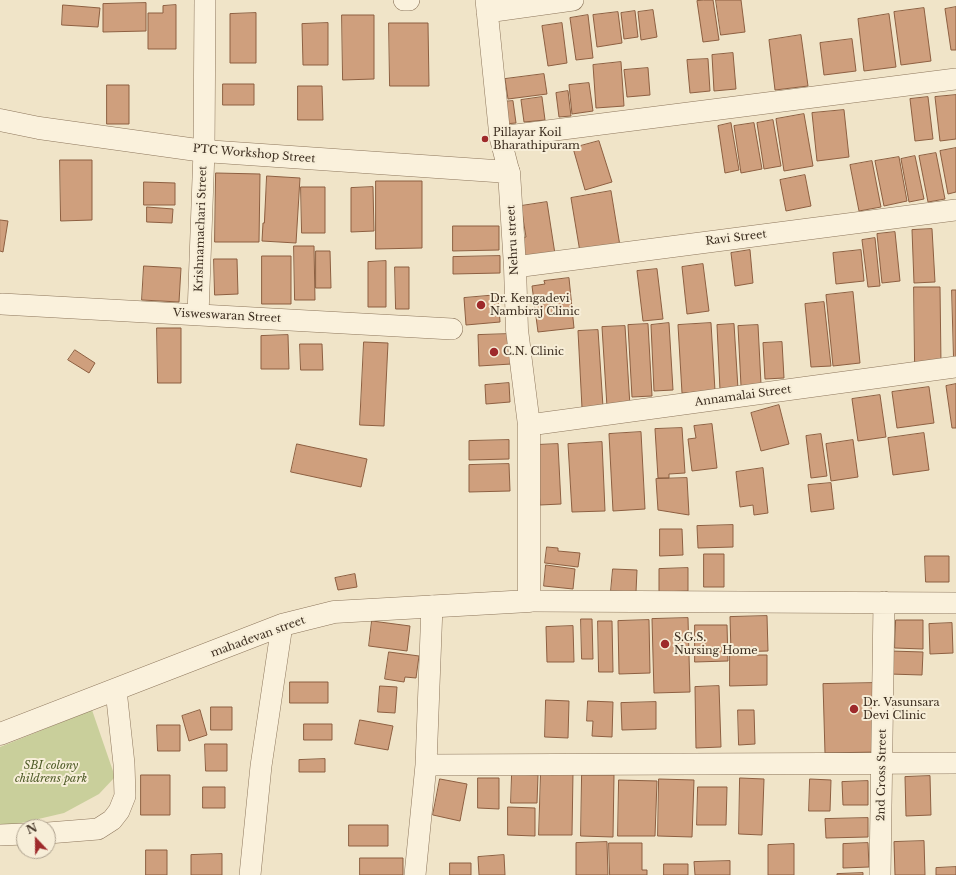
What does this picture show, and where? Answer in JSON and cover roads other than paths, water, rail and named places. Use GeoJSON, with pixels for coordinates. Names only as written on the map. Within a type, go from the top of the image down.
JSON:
{"type":"FeatureCollection","features":[{"type":"Feature","properties":{"kind":"street","name":"Krishnamachari Street"},"geometry":{"type":"LineString","coordinates":[[198,315],[204,151],[205,0]]}},
{"type":"Feature","properties":{"kind":"street"},"geometry":{"type":"LineString","coordinates":[[404,0],[409,0]]}},
{"type":"Feature","properties":{"kind":"street"},"geometry":{"type":"LineString","coordinates":[[487,6],[572,0]]}},
{"type":"Feature","properties":{"kind":"street","name":"Nehru street"},"geometry":{"type":"LineString","coordinates":[[487,6],[500,137],[509,172],[517,330],[529,425],[529,601]]}},
{"type":"Feature","properties":{"kind":"street"},"geometry":{"type":"LineString","coordinates":[[500,137],[956,79]]}},
{"type":"Feature","properties":{"kind":"street","name":"PTC Workshop Street"},"geometry":{"type":"LineString","coordinates":[[0,120],[39,128],[204,151],[509,172]]}},
{"type":"Feature","properties":{"kind":"street","name":"Ravi Street"},"geometry":{"type":"LineString","coordinates":[[515,267],[956,210]]}},
{"type":"Feature","properties":{"kind":"street","name":"Visweswaran Street"},"geometry":{"type":"LineString","coordinates":[[2,304],[452,329]]}},
{"type":"Feature","properties":{"kind":"street","name":"Annamalai Street"},"geometry":{"type":"LineString","coordinates":[[529,425],[956,367]]}},
{"type":"Feature","properties":{"kind":"street"},"geometry":{"type":"LineString","coordinates":[[529,601],[956,603]]}},
{"type":"Feature","properties":{"kind":"street","name":"mahadevan street"},"geometry":{"type":"LineString","coordinates":[[0,734],[282,625],[334,612],[529,601]]}},
{"type":"Feature","properties":{"kind":"street","name":"2nd Cross Street"},"geometry":{"type":"LineString","coordinates":[[880,875],[884,602]]}},
{"type":"Feature","properties":{"kind":"street"},"geometry":{"type":"LineString","coordinates":[[415,875],[426,765],[432,606]]}},
{"type":"Feature","properties":{"kind":"street"},"geometry":{"type":"LineString","coordinates":[[250,875],[260,766],[282,625]]}},
{"type":"Feature","properties":{"kind":"street"},"geometry":{"type":"LineString","coordinates":[[56,832],[98,829],[112,820],[120,811],[125,796],[124,764],[116,690]]}},
{"type":"Feature","properties":{"kind":"street"},"geometry":{"type":"LineString","coordinates":[[426,765],[956,762]]}},
{"type":"Feature","properties":{"kind":"street"},"geometry":{"type":"LineString","coordinates":[[0,835],[16,834]]}},
{"type":"Feature","properties":{"kind":"place","name":"Pillayar Koil Bharathipuram"},"geometry":{"type":"Point","coordinates":[485,139]}},
{"type":"Feature","properties":{"kind":"place","name":"Dr. Kengadevi Nambiraj Clinic"},"geometry":{"type":"Point","coordinates":[481,305]}},
{"type":"Feature","properties":{"kind":"place","name":"C.N. Clinic"},"geometry":{"type":"Point","coordinates":[494,352]}},
{"type":"Feature","properties":{"kind":"place","name":"S.G.S. Nursing Home"},"geometry":{"type":"Point","coordinates":[665,644]}},
{"type":"Feature","properties":{"kind":"place","name":"Dr. Vasunsara Devi Clinic"},"geometry":{"type":"Point","coordinates":[854,709]}},
{"type":"Feature","properties":{"kind":"park label","name":"SBI colony childrens park"},"geometry":{"type":"Point","coordinates":[51,772]}}]}
